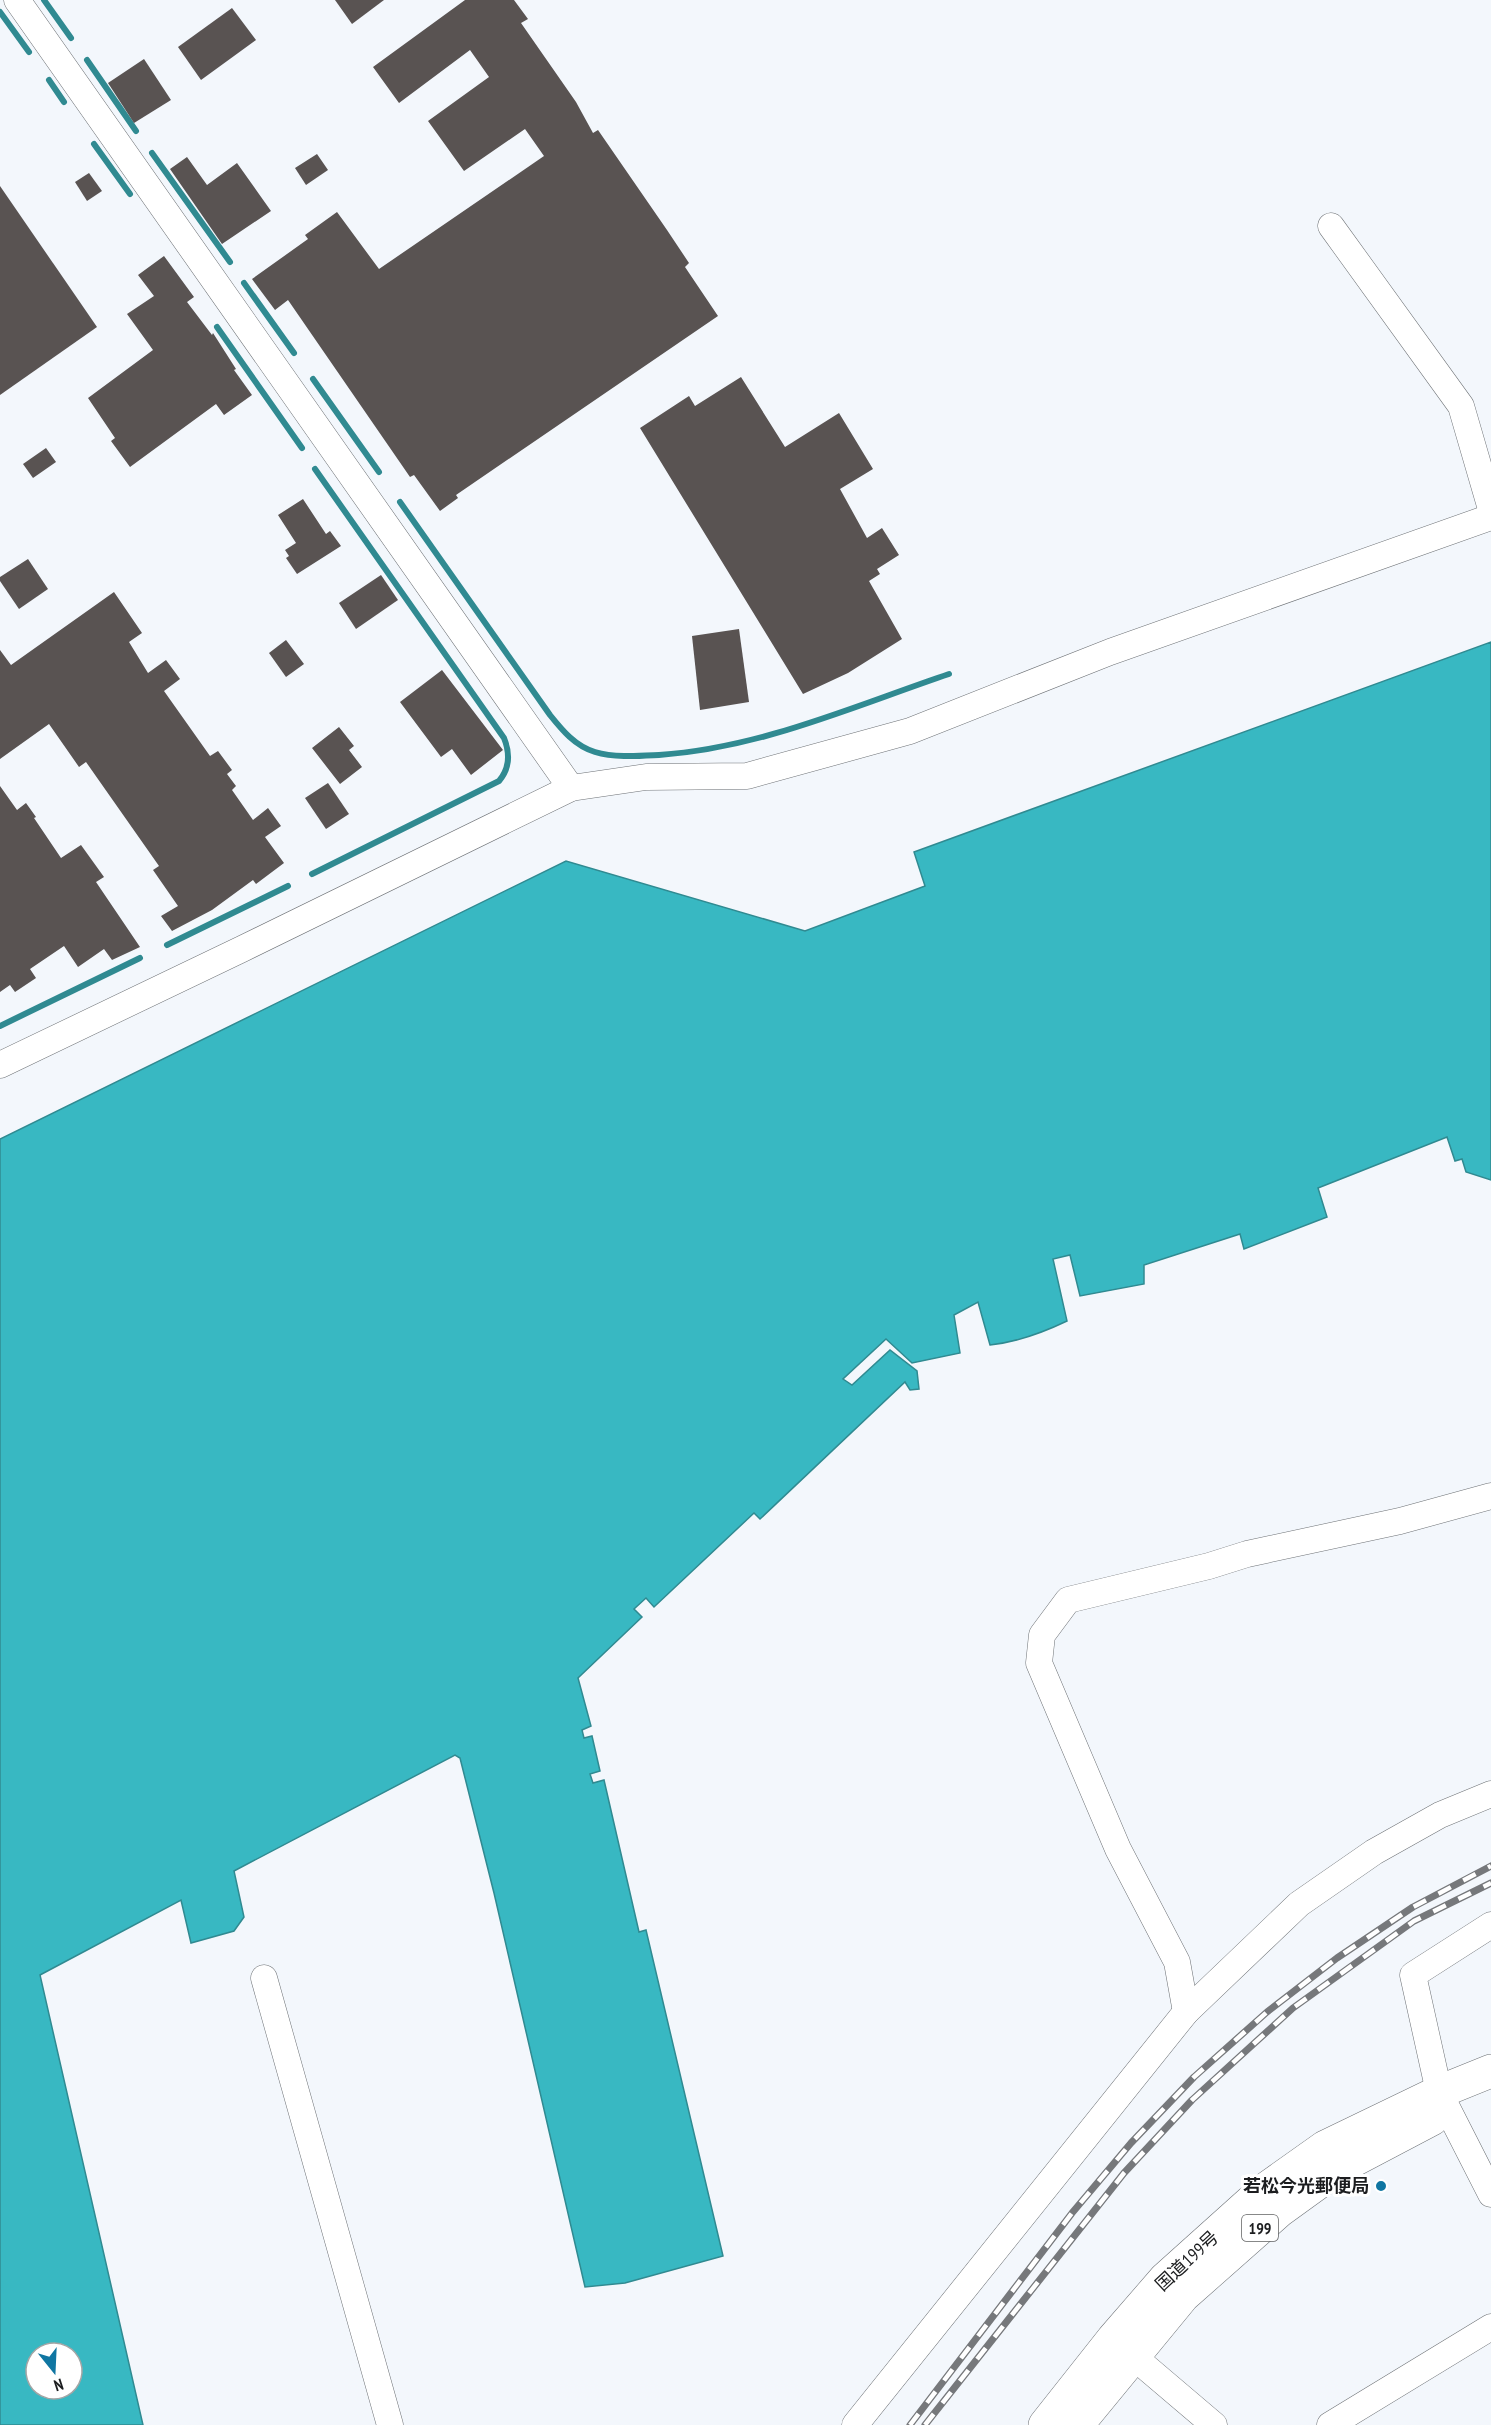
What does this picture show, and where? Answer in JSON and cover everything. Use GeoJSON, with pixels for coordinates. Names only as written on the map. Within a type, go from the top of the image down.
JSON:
{"type":"FeatureCollection","features":[{"type":"Feature","properties":{"kind":"highway","name":"国道199号"},"geometry":{"type":"LineString","coordinates":[[1077,2425],[1165,2279],[1263,2191],[1325,2147],[1443,2101],[1491,2070]]}},
{"type":"Feature","properties":{"kind":"highway","name":"国道199号"},"geometry":{"type":"LineString","coordinates":[[1443,2101],[1491,2093]]}},
{"type":"Feature","properties":{"kind":"highway","name":"国道199号"},"geometry":{"type":"LineString","coordinates":[[1045,2425],[1123,2347]]}},
{"type":"Feature","properties":{"kind":"street"},"geometry":{"type":"LineString","coordinates":[[17,0],[571,788]]}},
{"type":"Feature","properties":{"kind":"street"},"geometry":{"type":"LineString","coordinates":[[1331,226],[1461,406],[1491,509]]}},
{"type":"Feature","properties":{"kind":"street"},"geometry":{"type":"LineString","coordinates":[[0,1065],[571,788],[646,777],[747,776],[910,731],[1110,652],[1491,517]]}},
{"type":"Feature","properties":{"kind":"street"},"geometry":{"type":"LineString","coordinates":[[1186,2012],[1178,1962],[1118,1849],[1039,1663],[1042,1635],[1068,1600],[1209,1566],[1247,1554],[1400,1521],[1491,1496]]}},
{"type":"Feature","properties":{"kind":"street"},"geometry":{"type":"LineString","coordinates":[[855,2425],[1186,2012],[1299,1904],[1374,1852],[1440,1815],[1491,1794]]}},
{"type":"Feature","properties":{"kind":"street"},"geometry":{"type":"LineString","coordinates":[[1491,1925],[1413,1975],[1443,2101],[1491,2194]]}},
{"type":"Feature","properties":{"kind":"street"},"geometry":{"type":"LineString","coordinates":[[264,1978],[390,2425]]}},
{"type":"Feature","properties":{"kind":"street"},"geometry":{"type":"LineString","coordinates":[[1330,2425],[1491,2327]]}},
{"type":"Feature","properties":{"kind":"street"},"geometry":{"type":"LineString","coordinates":[[1123,2347],[1214,2425]]}},
{"type":"Feature","properties":{"kind":"water"},"geometry":{"type":"Polygon","coordinates":[[[1491,642],[1491,1180],[1466,1172],[1462,1159],[1455,1161],[1447,1137],[1318,1188],[1327,1217],[1244,1249],[1240,1234],[1144,1265],[1144,1284],[1080,1296],[1070,1255],[1053,1259],[1067,1321],[1039,1333],[1010,1342],[990,1345],[978,1302],[954,1315],[960,1353],[912,1363],[886,1339],[843,1379],[852,1385],[890,1350],[917,1371],[919,1389],[910,1390],[905,1382],[760,1519],[754,1513],[654,1607],[646,1598],[634,1609],[642,1617],[578,1678],[591,1726],[582,1730],[584,1738],[592,1736],[600,1771],[590,1774],[593,1783],[604,1780],[639,1932],[646,1930],[723,2256],[625,2283],[585,2287],[494,1893],[460,1758],[455,1755],[234,1871],[244,1917],[234,1931],[191,1943],[181,1900],[40,1975],[143,2425],[0,2425],[0,1139],[566,861],[805,931],[925,886],[914,852],[1491,642]]]}},
{"type":"Feature","properties":{"kind":"building"},"geometry":{"type":"Polygon","coordinates":[[[335,0],[384,0],[352,24],[335,0]]]}},
{"type":"Feature","properties":{"kind":"building"},"geometry":{"type":"Polygon","coordinates":[[[465,0],[514,0],[528,19],[521,23],[576,102],[593,133],[598,130],[667,230],[689,263],[685,267],[718,316],[456,495],[458,498],[440,511],[414,475],[410,477],[288,300],[275,310],[252,279],[308,239],[305,235],[337,212],[379,269],[544,156],[525,129],[464,171],[428,121],[489,77],[470,50],[399,103],[373,67],[465,0]]]}},
{"type":"Feature","properties":{"kind":"building"},"geometry":{"type":"Polygon","coordinates":[[[232,8],[256,40],[201,80],[178,47],[232,8]]]}},
{"type":"Feature","properties":{"kind":"building"},"geometry":{"type":"Polygon","coordinates":[[[144,59],[171,100],[134,123],[108,83],[144,59]]]}},
{"type":"Feature","properties":{"kind":"building"},"geometry":{"type":"Polygon","coordinates":[[[317,154],[328,170],[306,185],[295,168],[317,154]]]}},
{"type":"Feature","properties":{"kind":"building"},"geometry":{"type":"Polygon","coordinates":[[[187,157],[207,185],[237,163],[271,211],[222,244],[170,169],[187,157]]]}},
{"type":"Feature","properties":{"kind":"building"},"geometry":{"type":"Polygon","coordinates":[[[89,173],[102,191],[87,201],[75,182],[89,173]]]}},
{"type":"Feature","properties":{"kind":"building"},"geometry":{"type":"Polygon","coordinates":[[[0,186],[97,327],[0,395],[0,186]]]}},
{"type":"Feature","properties":{"kind":"building"},"geometry":{"type":"Polygon","coordinates":[[[164,256],[194,297],[187,302],[212,335],[213,333],[236,369],[234,370],[252,395],[224,415],[216,404],[130,467],[111,441],[115,438],[88,398],[153,350],[127,314],[154,296],[138,275],[164,256]]]}},
{"type":"Feature","properties":{"kind":"building"},"geometry":{"type":"Polygon","coordinates":[[[741,377],[785,447],[839,413],[873,469],[840,489],[867,538],[882,528],[899,555],[877,569],[880,574],[869,581],[902,639],[848,673],[803,694],[640,428],[689,396],[695,406],[741,377]]]}},
{"type":"Feature","properties":{"kind":"building"},"geometry":{"type":"Polygon","coordinates":[[[46,448],[56,462],[33,478],[23,464],[46,448]]]}},
{"type":"Feature","properties":{"kind":"building"},"geometry":{"type":"Polygon","coordinates":[[[303,499],[326,534],[330,531],[341,546],[297,574],[286,558],[289,556],[285,550],[296,543],[278,515],[303,499]]]}},
{"type":"Feature","properties":{"kind":"building"},"geometry":{"type":"Polygon","coordinates":[[[28,559],[48,589],[19,609],[0,581],[0,577],[28,559]]]}},
{"type":"Feature","properties":{"kind":"building"},"geometry":{"type":"Polygon","coordinates":[[[381,575],[398,600],[356,629],[339,603],[381,575]]]}},
{"type":"Feature","properties":{"kind":"building"},"geometry":{"type":"Polygon","coordinates":[[[114,592],[142,633],[129,642],[148,673],[166,660],[180,679],[164,691],[210,756],[218,751],[232,770],[227,774],[236,786],[232,790],[253,820],[268,808],[281,826],[265,837],[284,863],[256,884],[253,880],[212,910],[172,931],[161,916],[178,906],[153,870],[159,866],[86,762],[79,767],[49,724],[0,759],[0,650],[11,665],[114,592]]]}},
{"type":"Feature","properties":{"kind":"building"},"geometry":{"type":"Polygon","coordinates":[[[739,629],[749,702],[700,710],[692,636],[739,629]]]}},
{"type":"Feature","properties":{"kind":"building"},"geometry":{"type":"Polygon","coordinates":[[[286,640],[304,664],[286,677],[269,653],[286,640]]]}},
{"type":"Feature","properties":{"kind":"building"},"geometry":{"type":"Polygon","coordinates":[[[442,670],[503,750],[471,775],[452,749],[441,757],[400,702],[442,670]]]}},
{"type":"Feature","properties":{"kind":"building"},"geometry":{"type":"Polygon","coordinates":[[[339,727],[354,746],[349,750],[362,767],[340,784],[312,748],[339,727]]]}},
{"type":"Feature","properties":{"kind":"building"},"geometry":{"type":"Polygon","coordinates":[[[328,783],[349,814],[326,829],[305,798],[328,783]]]}},
{"type":"Feature","properties":{"kind":"building"},"geometry":{"type":"Polygon","coordinates":[[[0,786],[17,810],[26,803],[61,858],[81,845],[104,877],[96,882],[140,947],[112,960],[104,949],[78,967],[64,946],[30,969],[36,978],[15,992],[10,985],[0,992],[0,786]]]}},
{"type":"Feature","properties":{"kind":"waterway"},"geometry":{"type":"LineString","coordinates":[[44,0],[71,38]]}},
{"type":"Feature","properties":{"kind":"waterway"},"geometry":{"type":"LineString","coordinates":[[0,12],[29,52]]}},
{"type":"Feature","properties":{"kind":"waterway"},"geometry":{"type":"LineString","coordinates":[[87,60],[136,131]]}},
{"type":"Feature","properties":{"kind":"waterway"},"geometry":{"type":"LineString","coordinates":[[49,80],[64,102]]}},
{"type":"Feature","properties":{"kind":"waterway"},"geometry":{"type":"LineString","coordinates":[[94,144],[130,194]]}},
{"type":"Feature","properties":{"kind":"waterway"},"geometry":{"type":"LineString","coordinates":[[152,153],[230,262]]}},
{"type":"Feature","properties":{"kind":"waterway"},"geometry":{"type":"LineString","coordinates":[[244,283],[294,353]]}},
{"type":"Feature","properties":{"kind":"waterway"},"geometry":{"type":"LineString","coordinates":[[217,327],[302,448]]}},
{"type":"Feature","properties":{"kind":"waterway"},"geometry":{"type":"LineString","coordinates":[[313,379],[379,472]]}},
{"type":"Feature","properties":{"kind":"waterway"},"geometry":{"type":"LineString","coordinates":[[312,874],[499,781],[507,766],[508,755],[504,738],[315,469]]}},
{"type":"Feature","properties":{"kind":"waterway"},"geometry":{"type":"LineString","coordinates":[[400,502],[550,715],[575,742],[595,752],[619,756],[659,755],[734,744],[807,724],[949,674]]}},
{"type":"Feature","properties":{"kind":"waterway"},"geometry":{"type":"LineString","coordinates":[[167,945],[288,886]]}},
{"type":"Feature","properties":{"kind":"waterway"},"geometry":{"type":"LineString","coordinates":[[0,1026],[140,958]]}},
{"type":"Feature","properties":{"kind":"railway"},"geometry":{"type":"LineString","coordinates":[[910,2425],[1072,2213],[1131,2143],[1194,2077],[1267,2012],[1337,1958],[1413,1907],[1491,1866]]}},
{"type":"Feature","properties":{"kind":"railway"},"geometry":{"type":"LineString","coordinates":[[925,2425],[1124,2173],[1192,2100],[1293,2008],[1414,1921],[1491,1883]]}},
{"type":"Feature","properties":{"kind":"place","name":"若松今光郵便局"},"geometry":{"type":"Point","coordinates":[1381,2186]}}]}
